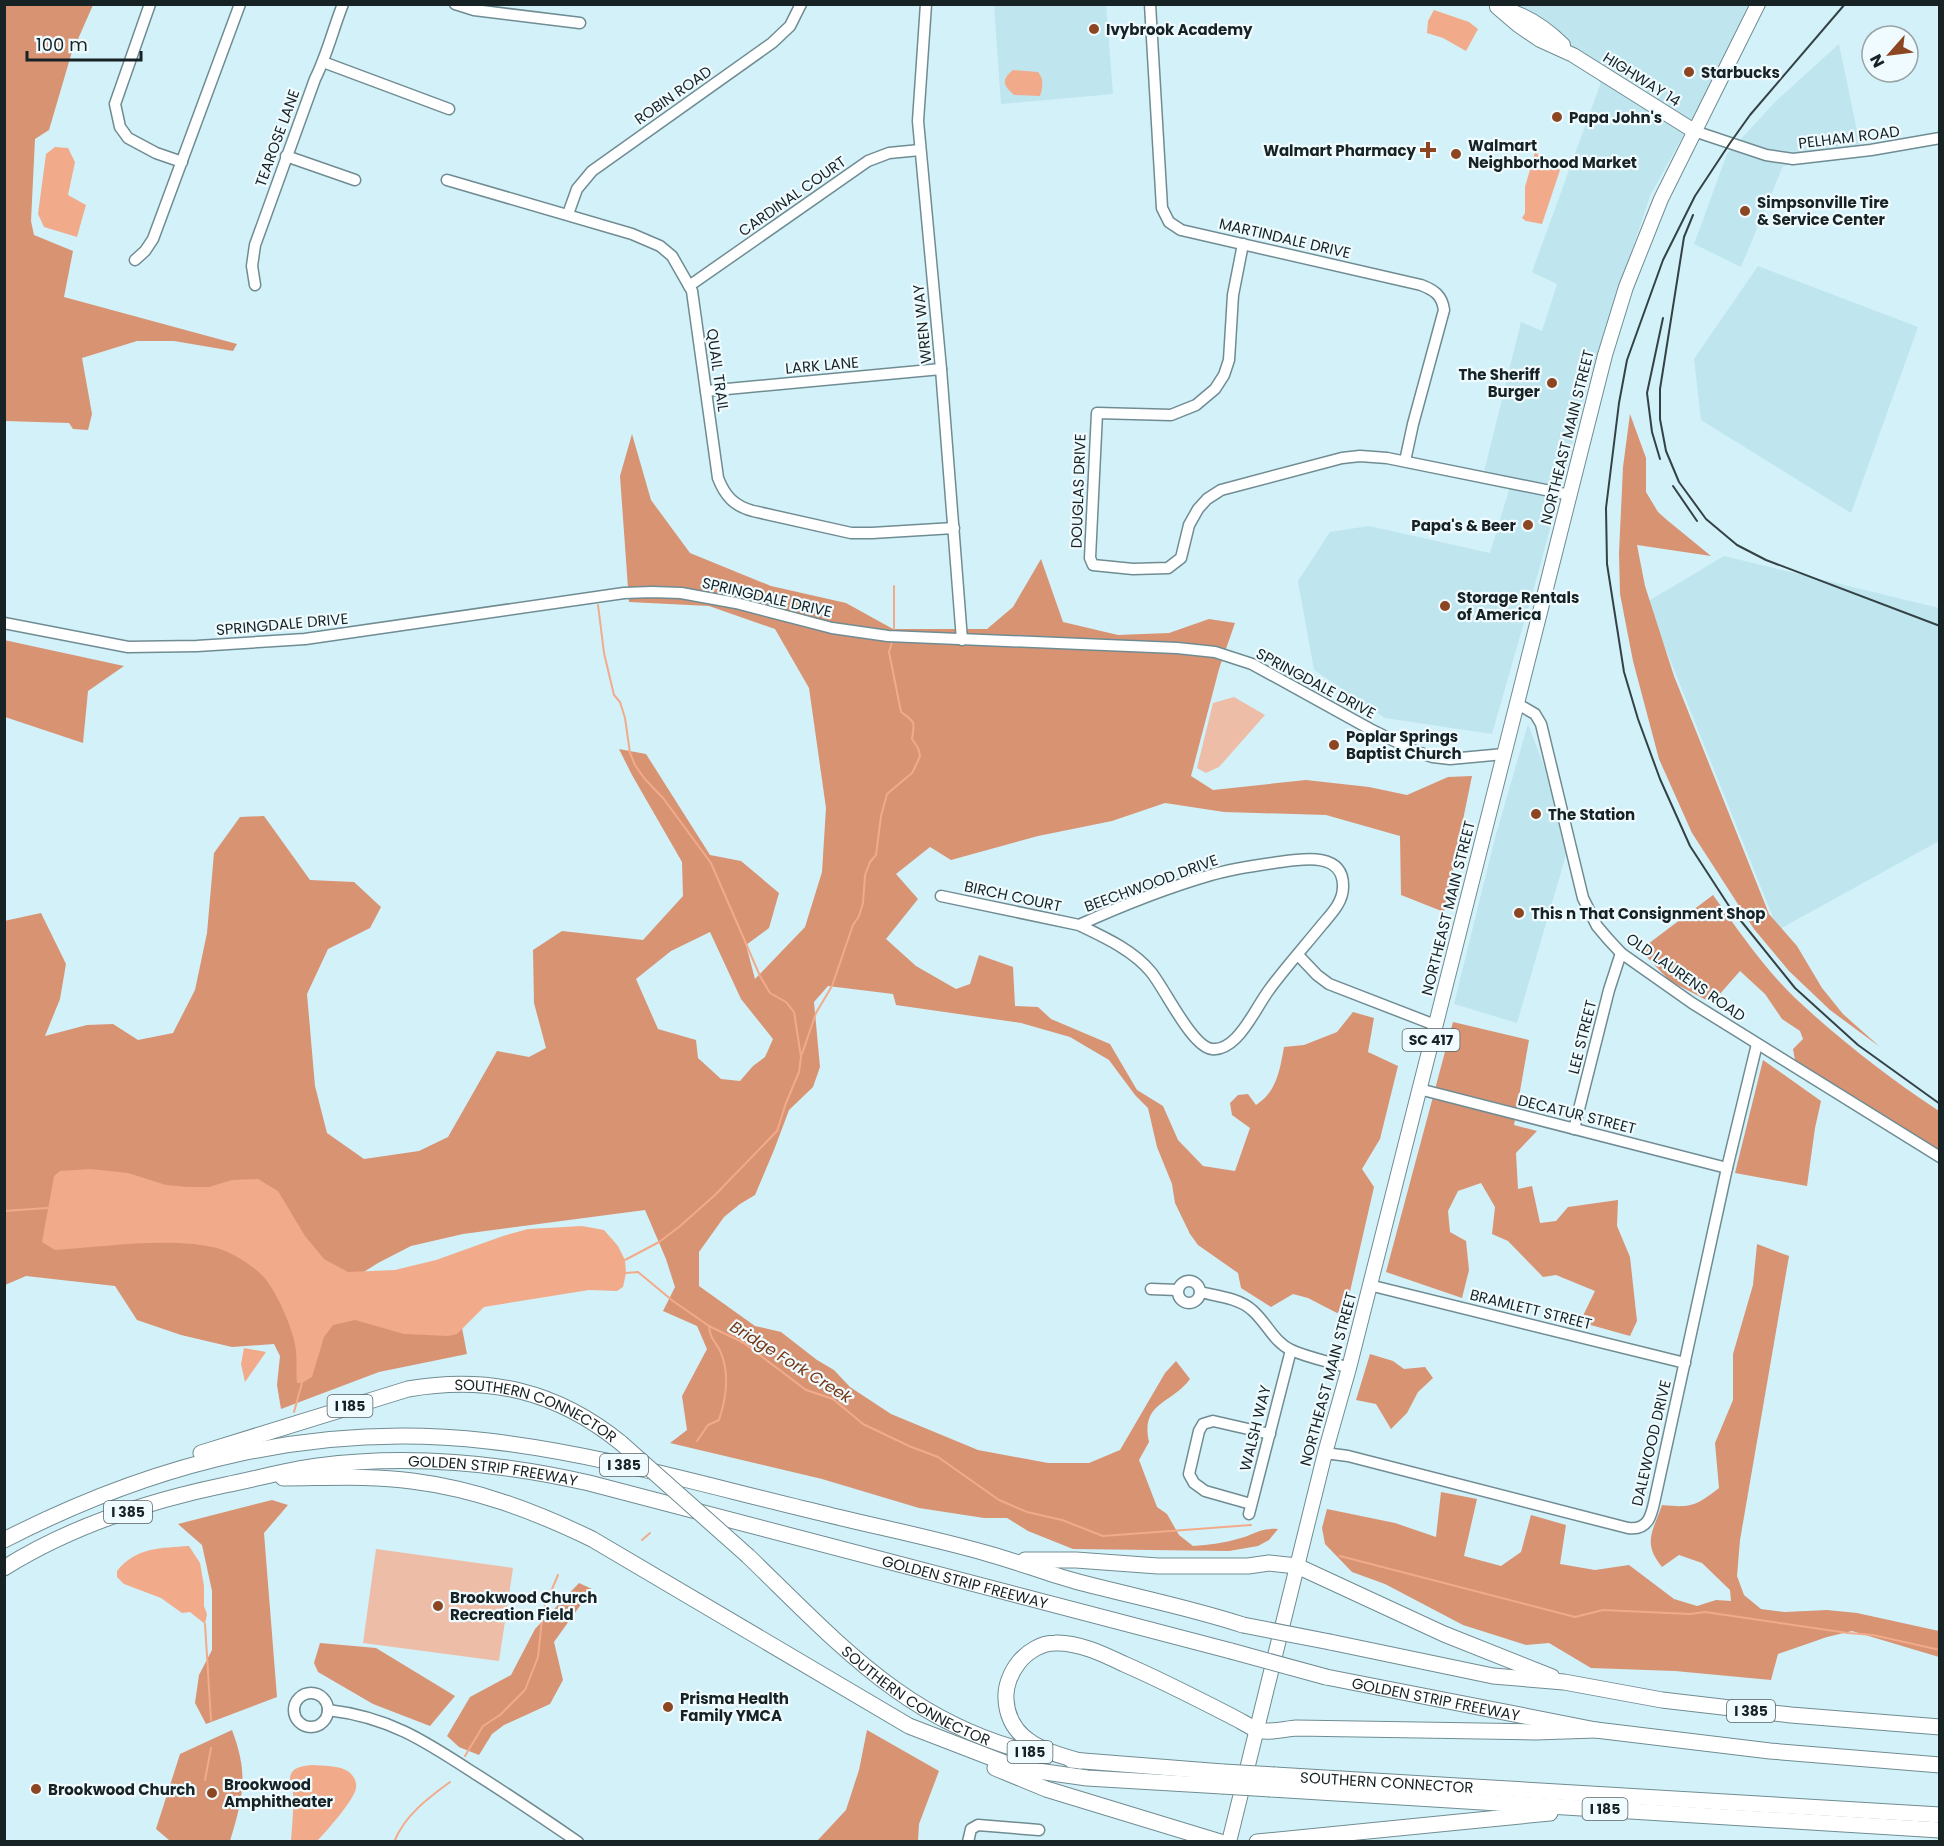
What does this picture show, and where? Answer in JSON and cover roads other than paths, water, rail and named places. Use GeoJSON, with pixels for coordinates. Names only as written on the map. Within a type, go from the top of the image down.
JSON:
{"type":"FeatureCollection","features":[{"type":"Feature","properties":{"kind":"highway","name":"SOUTHERN CONNECTOR"},"geometry":{"type":"LineString","coordinates":[[80,1503],[122,1480],[408,1389],[436,1384],[462,1383],[486,1385],[542,1396],[585,1416],[621,1443],[748,1556],[859,1662],[903,1696],[940,1718],[992,1741],[1025,1751],[1080,1761],[1222,1779]]}},
{"type":"Feature","properties":{"kind":"highway","name":"GOLDEN STRIP FREEWAY"},"geometry":{"type":"LineString","coordinates":[[4,1540],[80,1503],[127,1485],[177,1468],[272,1447],[336,1439],[436,1437],[485,1440],[576,1454],[989,1554],[1074,1581],[1204,1612],[1243,1625],[1414,1661],[1493,1676],[1564,1682],[1638,1697],[1742,1710],[1940,1727]]}},
{"type":"Feature","properties":{"kind":"highway","name":"GOLDEN STRIP FREEWAY"},"geometry":{"type":"LineString","coordinates":[[4,1568],[59,1539],[177,1495],[278,1472],[321,1465],[409,1461],[455,1462],[540,1472],[677,1505],[1326,1677],[1596,1730],[1770,1751],[1940,1765]]}},
{"type":"Feature","properties":{"kind":"highway","name":"SOUTHERN CONNECTOR"},"geometry":{"type":"LineString","coordinates":[[259,1478],[363,1477],[412,1481],[460,1489],[517,1506],[592,1539],[909,1726],[1005,1763],[1038,1771],[1087,1778],[1222,1779],[1940,1815]]}},
{"type":"Feature","properties":{"kind":"highway"},"geometry":{"type":"LineString","coordinates":[[1010,1560],[1076,1560],[1158,1566],[1248,1566],[1269,1563],[1298,1566],[1444,1634],[1564,1682]]}},
{"type":"Feature","properties":{"kind":"highway"},"geometry":{"type":"LineString","coordinates":[[1080,1761],[1050,1753],[1031,1744],[1017,1731],[1011,1720],[1006,1695],[1013,1670],[1030,1652],[1044,1645],[1061,1643],[1084,1647],[1113,1658],[1257,1730],[1296,1728],[1535,1732],[1596,1730]]}},
{"type":"Feature","properties":{"kind":"highway"},"geometry":{"type":"LineString","coordinates":[[909,1726],[1001,1771],[1046,1789],[1220,1842]]}},
{"type":"Feature","properties":{"kind":"highway","name":"SOUTHERN CONNECTOR"},"geometry":{"type":"LineString","coordinates":[[1273,1782],[1597,1809],[1940,1830]]}},
{"type":"Feature","properties":{"kind":"highway"},"geometry":{"type":"LineString","coordinates":[[1257,1842],[1597,1809]]}},
{"type":"Feature","properties":{"kind":"main road","name":"NORTHEAST MAIN STREET"},"geometry":{"type":"LineString","coordinates":[[1229,1842],[1325,1453],[1349,1368],[1601,367],[1626,286],[1655,212],[1758,4]]}},
{"type":"Feature","properties":{"kind":"main road","name":"HIGHWAY 14"},"geometry":{"type":"LineString","coordinates":[[1495,6],[1518,12],[1555,37],[1573,55],[1694,131]]}},
{"type":"Feature","properties":{"kind":"street"},"geometry":{"type":"LineString","coordinates":[[150,4],[115,104],[120,127],[128,138],[156,153],[182,162]]}},
{"type":"Feature","properties":{"kind":"street"},"geometry":{"type":"LineString","coordinates":[[135,260],[153,239],[240,4]]}},
{"type":"Feature","properties":{"kind":"street","name":"TEAROSE LANE"},"geometry":{"type":"LineString","coordinates":[[255,285],[252,266],[255,245],[286,156],[323,62],[342,4]]}},
{"type":"Feature","properties":{"kind":"street"},"geometry":{"type":"LineString","coordinates":[[455,4],[474,10],[580,22]]}},
{"type":"Feature","properties":{"kind":"street","name":"ROBIN ROAD"},"geometry":{"type":"LineString","coordinates":[[568,214],[577,189],[592,171],[772,43],[790,26],[801,4]]}},
{"type":"Feature","properties":{"kind":"street","name":"WREN WAY"},"geometry":{"type":"LineString","coordinates":[[926,4],[918,100],[920,150],[941,369],[962,640]]}},
{"type":"Feature","properties":{"kind":"street","name":"MARTINDALE DRIVE"},"geometry":{"type":"LineString","coordinates":[[1150,4],[1163,211],[1169,222],[1176,228],[1421,285],[1440,296],[1444,310],[1405,462]]}},
{"type":"Feature","properties":{"kind":"street"},"geometry":{"type":"LineString","coordinates":[[323,62],[448,109]]}},
{"type":"Feature","properties":{"kind":"street","name":"PELHAM ROAD"},"geometry":{"type":"LineString","coordinates":[[1694,131],[1766,155],[1793,159],[1871,150],[1940,138]]}},
{"type":"Feature","properties":{"kind":"street","name":"CARDINAL COURT"},"geometry":{"type":"LineString","coordinates":[[689,286],[868,161],[889,153],[920,150]]}},
{"type":"Feature","properties":{"kind":"street"},"geometry":{"type":"LineString","coordinates":[[286,156],[355,180]]}},
{"type":"Feature","properties":{"kind":"street","name":"QUAIL TRAIL"},"geometry":{"type":"LineString","coordinates":[[447,180],[632,234],[660,246],[676,261],[692,291],[718,478],[728,498],[738,506],[851,533],[872,534],[954,528]]}},
{"type":"Feature","properties":{"kind":"street","name":"DOUGLAS DRIVE"},"geometry":{"type":"LineString","coordinates":[[1244,244],[1233,295],[1229,360],[1224,375],[1215,389],[1196,405],[1171,415],[1097,413],[1090,563],[1104,568],[1158,570],[1172,566],[1180,558],[1190,525],[1198,509],[1214,494],[1349,457],[1370,456],[1405,462],[1570,495]]}},
{"type":"Feature","properties":{"kind":"street","name":"LARK LANE"},"geometry":{"type":"LineString","coordinates":[[706,391],[941,369]]}},
{"type":"Feature","properties":{"kind":"street","name":"SPRINGDALE DRIVE"},"geometry":{"type":"LineString","coordinates":[[4,623],[121,646],[142,648],[196,646],[305,639],[598,596],[652,591],[681,593],[717,599],[845,631],[962,640],[1177,648],[1215,652],[1252,664],[1370,729],[1417,752],[1450,759],[1504,754]]}},
{"type":"Feature","properties":{"kind":"street","name":"OLD LAURENS ROAD"},"geometry":{"type":"LineString","coordinates":[[1516,703],[1535,714],[1541,724],[1583,898],[1597,927],[1621,953],[1757,1044],[1940,1157]]}},
{"type":"Feature","properties":{"kind":"street","name":"BEECHWOOD DRIVE"},"geometry":{"type":"LineString","coordinates":[[1319,859],[1330,863],[1342,879],[1342,892],[1335,908],[1270,988],[1238,1037],[1227,1046],[1214,1049],[1202,1046],[1194,1038],[1161,986],[1142,962],[1099,935],[1079,926],[1102,915],[1212,874],[1292,860],[1319,859]]}},
{"type":"Feature","properties":{"kind":"street","name":"BIRCH COURT"},"geometry":{"type":"LineString","coordinates":[[941,896],[1079,926]]}},
{"type":"Feature","properties":{"kind":"street","name":"LEE STREET"},"geometry":{"type":"LineString","coordinates":[[1574,1129],[1609,990],[1621,953]]}},
{"type":"Feature","properties":{"kind":"street"},"geometry":{"type":"LineString","coordinates":[[1298,955],[1329,984],[1435,1025]]}},
{"type":"Feature","properties":{"kind":"street","name":"DALEWOOD DRIVE"},"geometry":{"type":"LineString","coordinates":[[1325,1453],[1348,1456],[1628,1528],[1638,1529],[1645,1525],[1649,1520],[1727,1168],[1757,1044]]}},
{"type":"Feature","properties":{"kind":"street","name":"DECATUR STREET"},"geometry":{"type":"LineString","coordinates":[[1419,1089],[1727,1168]]}},
{"type":"Feature","properties":{"kind":"street"},"geometry":{"type":"LineString","coordinates":[[1151,1289],[1178,1290],[1181,1284],[1188,1281],[1198,1285],[1200,1292],[1244,1304],[1270,1334],[1291,1350],[1349,1368]]}},
{"type":"Feature","properties":{"kind":"street","name":"BRAMLETT STREET"},"geometry":{"type":"LineString","coordinates":[[1369,1285],[1685,1363]]}},
{"type":"Feature","properties":{"kind":"street","name":"WALSH WAY"},"geometry":{"type":"LineString","coordinates":[[1270,1434],[1213,1421],[1203,1424],[1199,1431],[1189,1474],[1194,1484],[1205,1491],[1250,1509],[1270,1434],[1291,1350]]}},
{"type":"Feature","properties":{"kind":"street"},"geometry":{"type":"LineString","coordinates":[[328,1710],[347,1712],[390,1724],[412,1734],[448,1755],[578,1842]]}},
{"type":"Feature","properties":{"kind":"street"},"geometry":{"type":"LineString","coordinates":[[968,1842],[969,1832],[978,1825],[1039,1830]]}},
{"type":"Feature","properties":{"kind":"waterway"},"geometry":{"type":"LineString","coordinates":[[894,586],[894,630]]}},
{"type":"Feature","properties":{"kind":"waterway"},"geometry":{"type":"LineString","coordinates":[[598,605],[604,653],[614,695],[620,702],[625,718],[630,753],[635,765],[663,798],[711,863],[760,976],[770,993],[786,1002],[794,1012],[801,1057],[799,1072],[777,1131],[715,1195],[679,1227],[659,1242],[625,1260]]}},
{"type":"Feature","properties":{"kind":"waterway"},"geometry":{"type":"LineString","coordinates":[[802,1054],[816,1013],[832,986],[853,925],[859,916],[863,903],[865,875],[870,862],[876,855],[881,816],[887,794],[912,773],[920,756],[912,739],[913,722],[901,712],[889,652],[892,642]]}},
{"type":"Feature","properties":{"kind":"waterway","name":"Bridge Fork Creek"},"geometry":{"type":"LineString","coordinates":[[4,1211],[47,1208]]}},
{"type":"Feature","properties":{"kind":"waterway","name":"Bridge Fork Creek"},"geometry":{"type":"LineString","coordinates":[[626,1273],[638,1272],[673,1301],[709,1326],[744,1343],[806,1390],[833,1399],[863,1424],[938,1457],[999,1500],[1027,1512],[1062,1520],[1103,1536],[1251,1525]]}},
{"type":"Feature","properties":{"kind":"waterway"},"geometry":{"type":"LineString","coordinates":[[697,1441],[708,1425],[719,1420],[726,1387],[724,1361],[709,1326]]}},
{"type":"Feature","properties":{"kind":"waterway"},"geometry":{"type":"LineString","coordinates":[[294,1412],[302,1383]]}},
{"type":"Feature","properties":{"kind":"waterway"},"geometry":{"type":"LineString","coordinates":[[642,1540],[650,1533]]}},
{"type":"Feature","properties":{"kind":"waterway"},"geometry":{"type":"LineString","coordinates":[[1340,1556],[1575,1617],[1603,1610],[1690,1614],[1705,1612],[1873,1635],[1940,1650]]}},
{"type":"Feature","properties":{"kind":"waterway"},"geometry":{"type":"LineString","coordinates":[[465,1756],[483,1726],[500,1715],[525,1690],[538,1657],[543,1610],[558,1575]]}},
{"type":"Feature","properties":{"kind":"waterway"},"geometry":{"type":"LineString","coordinates":[[205,1624],[211,1720]]}},
{"type":"Feature","properties":{"kind":"waterway"},"geometry":{"type":"LineString","coordinates":[[205,1780],[211,1748]]}},
{"type":"Feature","properties":{"kind":"waterway"},"geometry":{"type":"LineString","coordinates":[[394,1842],[411,1815],[450,1782]]}},
{"type":"Feature","properties":{"kind":"railway"},"geometry":{"type":"LineString","coordinates":[[1845,4],[1750,115],[1730,143],[1695,196],[1663,260],[1627,360],[1619,403],[1606,508],[1607,564],[1624,672],[1660,779],[1690,846],[1729,906],[1795,988],[1858,1045],[1940,1104]]}},
{"type":"Feature","properties":{"kind":"railway"},"geometry":{"type":"LineString","coordinates":[[1693,215],[1684,237],[1660,389],[1660,419],[1666,451],[1679,482],[1706,519],[1737,545],[1766,560],[1940,626]]}},
{"type":"Feature","properties":{"kind":"railway"},"geometry":{"type":"LineString","coordinates":[[1660,459],[1652,432],[1647,393],[1663,318]]}},
{"type":"Feature","properties":{"kind":"railway"},"geometry":{"type":"LineString","coordinates":[[1673,486],[1697,521]]}},
{"type":"Feature","properties":{"kind":"place","name":"Ivybrook Academy"},"geometry":{"type":"Point","coordinates":[1094,29]}},
{"type":"Feature","properties":{"kind":"place","name":"Starbucks"},"geometry":{"type":"Point","coordinates":[1689,72]}},
{"type":"Feature","properties":{"kind":"place","name":"Papa John's"},"geometry":{"type":"Point","coordinates":[1557,117]}},
{"type":"Feature","properties":{"kind":"place","name":"Walmart Pharmacy"},"geometry":{"type":"Point","coordinates":[1428,150]}},
{"type":"Feature","properties":{"kind":"place","name":"Walmart Neighborhood Market"},"geometry":{"type":"Point","coordinates":[1456,154]}},
{"type":"Feature","properties":{"kind":"place","name":"Simpsonville Tire & Service Center"},"geometry":{"type":"Point","coordinates":[1745,211]}},
{"type":"Feature","properties":{"kind":"place","name":"The Sheriff Burger"},"geometry":{"type":"Point","coordinates":[1552,383]}},
{"type":"Feature","properties":{"kind":"place","name":"Papa's & Beer"},"geometry":{"type":"Point","coordinates":[1528,525]}},
{"type":"Feature","properties":{"kind":"place","name":"Storage Rentals of America"},"geometry":{"type":"Point","coordinates":[1445,606]}},
{"type":"Feature","properties":{"kind":"place","name":"Poplar Springs Baptist Church"},"geometry":{"type":"Point","coordinates":[1334,745]}},
{"type":"Feature","properties":{"kind":"place","name":"The Station"},"geometry":{"type":"Point","coordinates":[1536,814]}},
{"type":"Feature","properties":{"kind":"place","name":"This n That Consignment Shop"},"geometry":{"type":"Point","coordinates":[1519,913]}},
{"type":"Feature","properties":{"kind":"place","name":"Brookwood Church Recreation Field"},"geometry":{"type":"Point","coordinates":[438,1606]}},
{"type":"Feature","properties":{"kind":"place","name":"Prisma Health Family YMCA"},"geometry":{"type":"Point","coordinates":[668,1707]}},
{"type":"Feature","properties":{"kind":"place","name":"Brookwood Church"},"geometry":{"type":"Point","coordinates":[36,1789]}},
{"type":"Feature","properties":{"kind":"place","name":"Brookwood Amphitheater"},"geometry":{"type":"Point","coordinates":[212,1793]}}]}
